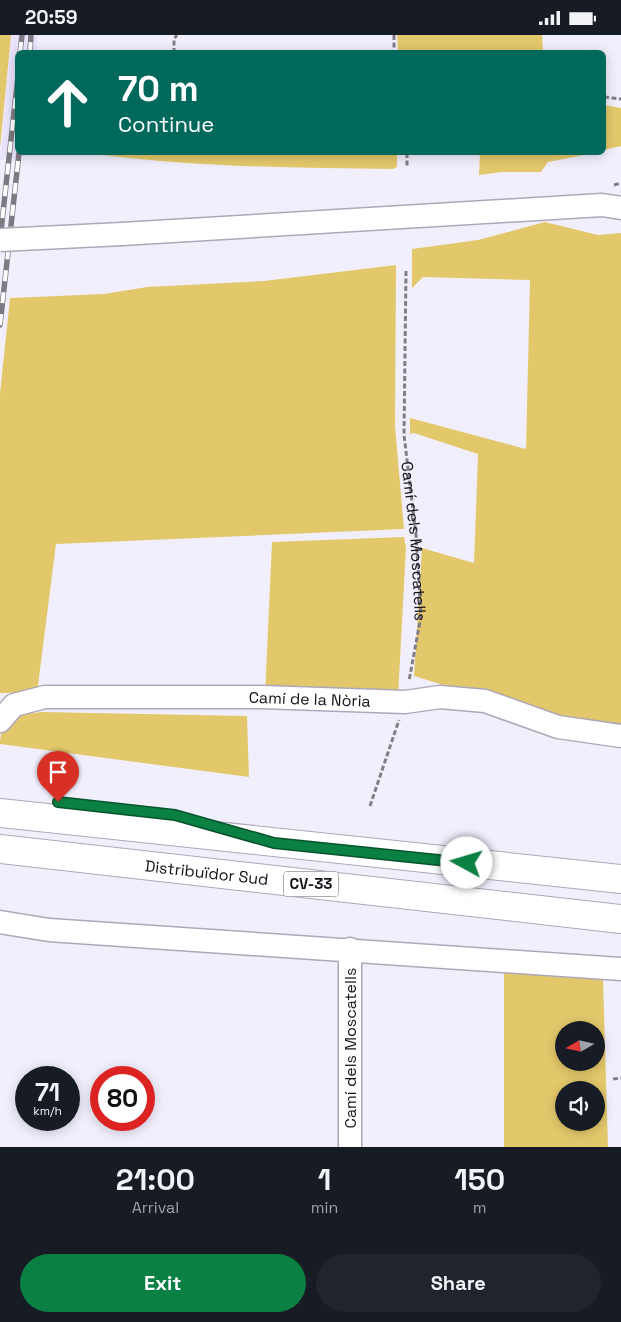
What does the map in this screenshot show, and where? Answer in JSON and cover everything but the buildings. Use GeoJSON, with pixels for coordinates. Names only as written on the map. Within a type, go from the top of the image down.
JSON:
{"type":"FeatureCollection","features":[{"type":"Feature","properties":{"kind":"highway"},"geometry":{"type":"LineString","coordinates":[[0,795],[175,815],[274,843]]}},
{"type":"Feature","properties":{"kind":"highway","name":"CV-33"},"geometry":{"type":"LineString","coordinates":[[0,813],[621,879]]}},
{"type":"Feature","properties":{"kind":"highway","name":"Distribuïdor Sud"},"geometry":{"type":"LineString","coordinates":[[0,849],[621,919]]}},
{"type":"Feature","properties":{"kind":"highway"},"geometry":{"type":"LineString","coordinates":[[0,863],[178,880],[294,882]]}},
{"type":"Feature","properties":{"kind":"street"},"geometry":{"type":"LineString","coordinates":[[0,240],[615,203]]}},
{"type":"Feature","properties":{"kind":"street","name":"Camí de la Nòria"},"geometry":{"type":"LineString","coordinates":[[0,721],[14,705],[46,697],[262,697],[405,702],[440,697],[485,701],[558,727],[621,737]]}},
{"type":"Feature","properties":{"kind":"street"},"geometry":{"type":"LineString","coordinates":[[0,922],[49,930],[350,949],[621,969]]}},
{"type":"Feature","properties":{"kind":"street","name":"Camí dels Moscatells"},"geometry":{"type":"LineString","coordinates":[[350,949],[350,1147]]}},
{"type":"Feature","properties":{"kind":"path"},"geometry":{"type":"LineString","coordinates":[[174,50],[174,39],[177,35]]}},
{"type":"Feature","properties":{"kind":"path"},"geometry":{"type":"LineString","coordinates":[[394,35],[394,50]]}},
{"type":"Feature","properties":{"kind":"path"},"geometry":{"type":"LineString","coordinates":[[606,97],[621,99]]}},
{"type":"Feature","properties":{"kind":"path"},"geometry":{"type":"LineString","coordinates":[[407,155],[407,167]]}},
{"type":"Feature","properties":{"kind":"path","name":"Camí dels Moscatells"},"geometry":{"type":"LineString","coordinates":[[370,806],[405,702],[421,616],[416,535],[404,435],[406,271]]}},
{"type":"Feature","properties":{"kind":"path"},"geometry":{"type":"LineString","coordinates":[[612,1079],[621,1078]]}},
{"type":"Feature","properties":{"kind":"shaded area"},"geometry":{"type":"Polygon","coordinates":[[[0,35],[11,35],[0,148],[0,35]]]}},
{"type":"Feature","properties":{"kind":"shaded area"},"geometry":{"type":"Polygon","coordinates":[[[11,35],[38,35],[36,50],[15,50],[15,155],[25,155],[0,160],[11,35]]]}},
{"type":"Feature","properties":{"kind":"shaded area"},"geometry":{"type":"Polygon","coordinates":[[[397,35],[542,35],[543,50],[398,50],[397,35]]]}},
{"type":"Feature","properties":{"kind":"shaded area"},"geometry":{"type":"Polygon","coordinates":[[[606,105],[621,108],[621,146],[606,150],[606,105]]]}},
{"type":"Feature","properties":{"kind":"shaded area"},"geometry":{"type":"Polygon","coordinates":[[[103,155],[397,155],[397,167],[393,169],[248,166],[103,155]]]}},
{"type":"Feature","properties":{"kind":"shaded area"},"geometry":{"type":"Polygon","coordinates":[[[480,155],[584,155],[548,162],[541,172],[502,172],[479,175],[480,155]]]}},
{"type":"Feature","properties":{"kind":"shaded area"},"geometry":{"type":"Polygon","coordinates":[[[545,222],[598,235],[621,233],[621,728],[577,726],[414,676],[422,548],[474,563],[478,454],[414,433],[410,434],[410,418],[526,449],[530,280],[423,277],[412,288],[412,249],[478,240],[545,222]]]}},
{"type":"Feature","properties":{"kind":"shaded area"},"geometry":{"type":"Polygon","coordinates":[[[396,265],[395,426],[404,529],[56,544],[37,693],[0,693],[0,393],[10,298],[104,294],[147,287],[264,281],[396,265]]]}},
{"type":"Feature","properties":{"kind":"shaded area"},"geometry":{"type":"Polygon","coordinates":[[[404,537],[406,548],[398,697],[265,695],[272,542],[404,537]]]}},
{"type":"Feature","properties":{"kind":"shaded area"},"geometry":{"type":"Polygon","coordinates":[[[42,712],[247,716],[249,777],[0,744],[3,729],[7,723],[19,716],[42,712]]]}},
{"type":"Feature","properties":{"kind":"shaded area"},"geometry":{"type":"Polygon","coordinates":[[[504,972],[603,979],[604,1021],[555,1021],[555,1071],[605,1071],[605,1046],[608,1147],[504,1147],[504,972]]]}},
{"type":"Feature","properties":{"kind":"railway"},"geometry":{"type":"LineString","coordinates":[[20,50],[22,35]]}},
{"type":"Feature","properties":{"kind":"railway"},"geometry":{"type":"LineString","coordinates":[[30,50],[31,35]]}},
{"type":"Feature","properties":{"kind":"railway"},"geometry":{"type":"LineString","coordinates":[[0,240],[15,103]]}},
{"type":"Feature","properties":{"kind":"railway"},"geometry":{"type":"LineString","coordinates":[[0,325],[19,155]]}},
{"type":"Feature","properties":{"kind":"route"},"geometry":{"type":"LineString","coordinates":[[58,802],[175,815],[274,843],[467,863]]}}]}
